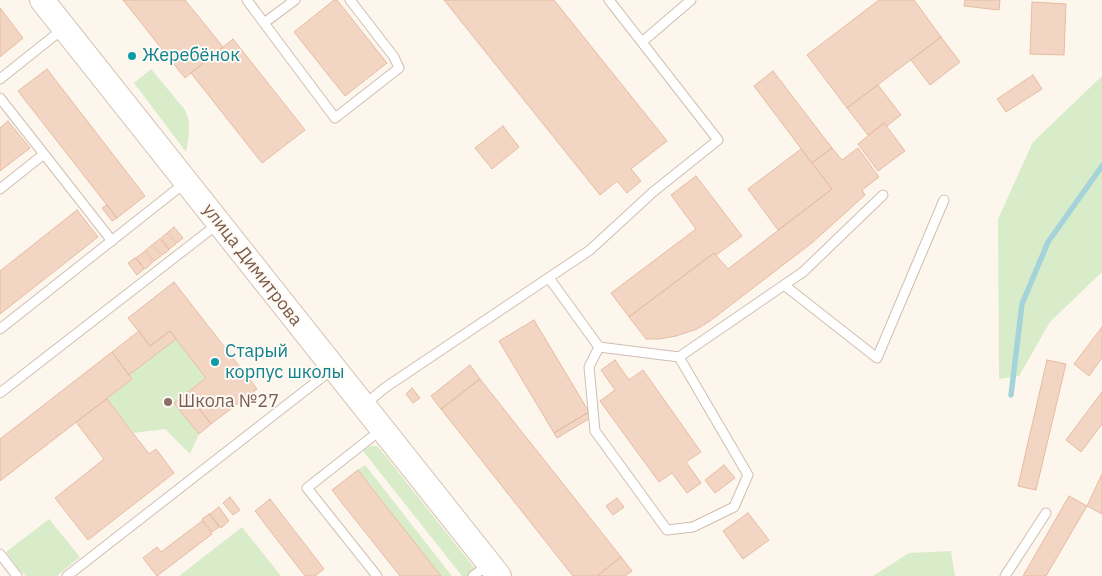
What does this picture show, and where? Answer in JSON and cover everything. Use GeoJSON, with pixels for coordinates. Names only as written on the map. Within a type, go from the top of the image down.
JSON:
{"type":"FeatureCollection","features":[{"type":"Feature","properties":{"kind":"main road","name":"улица Димитрова"},"geometry":{"type":"LineString","coordinates":[[42,0],[382,429],[487,572]]}},
{"type":"Feature","properties":{"kind":"lane"},"geometry":{"type":"LineString","coordinates":[[248,0],[335,118],[399,68],[394,58],[350,0]]}},
{"type":"Feature","properties":{"kind":"lane"},"geometry":{"type":"LineString","coordinates":[[264,23],[295,0]]}},
{"type":"Feature","properties":{"kind":"lane"},"geometry":{"type":"LineString","coordinates":[[363,405],[386,387],[590,250],[653,192],[718,140],[609,0]]}},
{"type":"Feature","properties":{"kind":"lane"},"geometry":{"type":"LineString","coordinates":[[642,42],[691,0]]}},
{"type":"Feature","properties":{"kind":"lane"},"geometry":{"type":"LineString","coordinates":[[0,79],[64,28]]}},
{"type":"Feature","properties":{"kind":"lane"},"geometry":{"type":"LineString","coordinates":[[0,98],[112,241]]}},
{"type":"Feature","properties":{"kind":"lane"},"geometry":{"type":"LineString","coordinates":[[0,189],[44,154]]}},
{"type":"Feature","properties":{"kind":"lane"},"geometry":{"type":"LineString","coordinates":[[0,329],[186,182]]}},
{"type":"Feature","properties":{"kind":"lane"},"geometry":{"type":"LineString","coordinates":[[549,278],[599,347],[679,357],[803,272],[883,195]]}},
{"type":"Feature","properties":{"kind":"lane"},"geometry":{"type":"LineString","coordinates":[[784,285],[877,358],[944,200]]}},
{"type":"Feature","properties":{"kind":"lane"},"geometry":{"type":"LineString","coordinates":[[0,393],[219,223]]}},
{"type":"Feature","properties":{"kind":"lane"},"geometry":{"type":"LineString","coordinates":[[599,347],[589,367],[595,431],[667,530],[693,527],[734,508],[748,475],[679,357]]}},
{"type":"Feature","properties":{"kind":"lane"},"geometry":{"type":"LineString","coordinates":[[67,576],[334,368]]}},
{"type":"Feature","properties":{"kind":"lane"},"geometry":{"type":"LineString","coordinates":[[377,576],[307,488],[382,429]]}},
{"type":"Feature","properties":{"kind":"lane"},"geometry":{"type":"LineString","coordinates":[[1005,576],[1046,513]]}},
{"type":"Feature","properties":{"kind":"lane"},"geometry":{"type":"LineString","coordinates":[[0,554],[17,576]]}},
{"type":"Feature","properties":{"kind":"green space"},"geometry":{"type":"Polygon","coordinates":[[[151,69],[185,110],[189,121],[186,152],[134,83],[151,69]]]}},
{"type":"Feature","properties":{"kind":"green space"},"geometry":{"type":"Polygon","coordinates":[[[1102,76],[1102,272],[1050,322],[1019,376],[999,379],[998,219],[1033,142],[1102,76]]]}},
{"type":"Feature","properties":{"kind":"green space"},"geometry":{"type":"Polygon","coordinates":[[[176,339],[206,378],[174,403],[199,434],[190,454],[165,429],[134,433],[107,399],[132,379],[129,375],[176,339]]]}},
{"type":"Feature","properties":{"kind":"green space"},"geometry":{"type":"Polygon","coordinates":[[[370,446],[377,446],[380,449],[476,570],[468,576],[462,576],[363,451],[370,446]]]}},
{"type":"Feature","properties":{"kind":"green space"},"geometry":{"type":"Polygon","coordinates":[[[365,465],[452,576],[441,576],[358,470],[365,465]]]}},
{"type":"Feature","properties":{"kind":"green space"},"geometry":{"type":"Polygon","coordinates":[[[49,519],[80,557],[57,576],[26,576],[6,552],[49,519]]]}},
{"type":"Feature","properties":{"kind":"green space"},"geometry":{"type":"Polygon","coordinates":[[[242,527],[281,576],[179,576],[242,527]]]}},
{"type":"Feature","properties":{"kind":"green space"},"geometry":{"type":"Polygon","coordinates":[[[951,551],[955,576],[873,576],[909,553],[951,551]]]}},
{"type":"Feature","properties":{"kind":"building"},"geometry":{"type":"Polygon","coordinates":[[[123,0],[185,0],[223,47],[185,78],[123,0]]]}},
{"type":"Feature","properties":{"kind":"building"},"geometry":{"type":"Polygon","coordinates":[[[334,0],[337,0],[387,63],[345,96],[294,32],[334,0]]]}},
{"type":"Feature","properties":{"kind":"building"},"geometry":{"type":"Polygon","coordinates":[[[444,0],[554,0],[667,141],[631,169],[641,181],[627,193],[617,181],[600,195],[444,0]]]}},
{"type":"Feature","properties":{"kind":"building"},"geometry":{"type":"Polygon","coordinates":[[[879,0],[914,0],[941,37],[847,108],[807,55],[879,0]]]}},
{"type":"Feature","properties":{"kind":"building"},"geometry":{"type":"Polygon","coordinates":[[[965,0],[1000,0],[999,10],[964,6],[965,0]]]}},
{"type":"Feature","properties":{"kind":"building"},"geometry":{"type":"Polygon","coordinates":[[[1032,2],[1066,4],[1064,55],[1030,54],[1032,2]]]}},
{"type":"Feature","properties":{"kind":"building"},"geometry":{"type":"Polygon","coordinates":[[[0,8],[23,38],[0,57],[0,8]]]}},
{"type":"Feature","properties":{"kind":"building"},"geometry":{"type":"Polygon","coordinates":[[[941,37],[960,62],[930,85],[911,60],[941,37]]]}},
{"type":"Feature","properties":{"kind":"building"},"geometry":{"type":"Polygon","coordinates":[[[233,39],[305,130],[262,163],[191,73],[233,39]]]}},
{"type":"Feature","properties":{"kind":"building"},"geometry":{"type":"Polygon","coordinates":[[[47,69],[145,196],[117,218],[18,91],[47,69]]]}},
{"type":"Feature","properties":{"kind":"building"},"geometry":{"type":"Polygon","coordinates":[[[773,71],[832,148],[812,163],[754,86],[773,71]]]}},
{"type":"Feature","properties":{"kind":"building"},"geometry":{"type":"Polygon","coordinates":[[[1033,75],[1042,89],[1006,112],[997,99],[1033,75]]]}},
{"type":"Feature","properties":{"kind":"building"},"geometry":{"type":"Polygon","coordinates":[[[878,85],[901,115],[887,126],[884,123],[868,135],[847,108],[878,85]]]}},
{"type":"Feature","properties":{"kind":"building"},"geometry":{"type":"Polygon","coordinates":[[[8,121],[30,148],[0,171],[0,128],[8,121]]]}},
{"type":"Feature","properties":{"kind":"building"},"geometry":{"type":"Polygon","coordinates":[[[884,123],[905,151],[878,171],[858,144],[884,123]]]}},
{"type":"Feature","properties":{"kind":"building"},"geometry":{"type":"Polygon","coordinates":[[[503,126],[519,147],[492,169],[475,148],[503,126]]]}},
{"type":"Feature","properties":{"kind":"building"},"geometry":{"type":"Polygon","coordinates":[[[832,148],[842,160],[858,148],[879,177],[862,190],[865,195],[813,242],[710,321],[697,329],[676,336],[646,339],[629,317],[714,253],[728,269],[832,189],[812,163],[832,148]]]}},
{"type":"Feature","properties":{"kind":"building"},"geometry":{"type":"Polygon","coordinates":[[[801,149],[832,189],[778,230],[748,189],[801,149]]]}},
{"type":"Feature","properties":{"kind":"building"},"geometry":{"type":"Polygon","coordinates":[[[696,176],[742,236],[716,255],[714,253],[629,317],[611,293],[696,229],[671,195],[696,176]]]}},
{"type":"Feature","properties":{"kind":"building"},"geometry":{"type":"Polygon","coordinates":[[[107,205],[117,218],[112,221],[102,208],[107,205]]]}},
{"type":"Feature","properties":{"kind":"building"},"geometry":{"type":"Polygon","coordinates":[[[77,210],[98,237],[0,314],[0,271],[77,210]]]}},
{"type":"Feature","properties":{"kind":"building"},"geometry":{"type":"Polygon","coordinates":[[[174,227],[183,238],[177,243],[168,232],[174,227]]]}},
{"type":"Feature","properties":{"kind":"building"},"geometry":{"type":"Polygon","coordinates":[[[167,233],[176,244],[169,249],[161,238],[167,233]]]}},
{"type":"Feature","properties":{"kind":"building"},"geometry":{"type":"Polygon","coordinates":[[[160,239],[169,250],[162,255],[153,244],[160,239]]]}},
{"type":"Feature","properties":{"kind":"building"},"geometry":{"type":"Polygon","coordinates":[[[152,245],[161,256],[154,261],[146,250],[152,245]]]}},
{"type":"Feature","properties":{"kind":"building"},"geometry":{"type":"Polygon","coordinates":[[[145,251],[153,262],[145,269],[136,258],[145,251]]]}},
{"type":"Feature","properties":{"kind":"building"},"geometry":{"type":"Polygon","coordinates":[[[135,258],[144,269],[137,275],[128,263],[135,258]]]}},
{"type":"Feature","properties":{"kind":"building","name":"Старый корпус школы"},"geometry":{"type":"Polygon","coordinates":[[[174,282],[257,389],[211,424],[187,393],[206,378],[170,331],[150,346],[128,318],[174,282]]]}},
{"type":"Feature","properties":{"kind":"building"},"geometry":{"type":"Polygon","coordinates":[[[534,320],[589,412],[554,433],[499,341],[534,320]]]}},
{"type":"Feature","properties":{"kind":"building"},"geometry":{"type":"Polygon","coordinates":[[[1102,327],[1102,358],[1089,376],[1074,364],[1102,327]]]}},
{"type":"Feature","properties":{"kind":"building"},"geometry":{"type":"Polygon","coordinates":[[[139,331],[150,346],[170,331],[176,339],[129,375],[112,352],[139,331]]]}},
{"type":"Feature","properties":{"kind":"building"},"geometry":{"type":"Polygon","coordinates":[[[112,352],[132,379],[0,481],[0,439],[112,352]]]}},
{"type":"Feature","properties":{"kind":"building"},"geometry":{"type":"Polygon","coordinates":[[[615,360],[629,380],[643,370],[701,452],[686,462],[701,483],[687,493],[672,473],[659,482],[600,401],[615,390],[601,370],[615,360]]]}},
{"type":"Feature","properties":{"kind":"building"},"geometry":{"type":"Polygon","coordinates":[[[1047,360],[1066,364],[1036,490],[1018,486],[1047,360]]]}},
{"type":"Feature","properties":{"kind":"building"},"geometry":{"type":"Polygon","coordinates":[[[470,365],[480,379],[441,409],[431,396],[470,365]]]}},
{"type":"Feature","properties":{"kind":"building"},"geometry":{"type":"Polygon","coordinates":[[[480,379],[621,557],[597,576],[573,576],[441,409],[480,379]]]}},
{"type":"Feature","properties":{"kind":"building"},"geometry":{"type":"Polygon","coordinates":[[[412,388],[420,398],[413,403],[406,394],[412,388]]]}},
{"type":"Feature","properties":{"kind":"building"},"geometry":{"type":"Polygon","coordinates":[[[1102,392],[1102,424],[1081,452],[1066,440],[1102,392]]]}},
{"type":"Feature","properties":{"kind":"building"},"geometry":{"type":"Polygon","coordinates":[[[187,393],[211,424],[199,434],[174,403],[187,393]]]}},
{"type":"Feature","properties":{"kind":"building"},"geometry":{"type":"Polygon","coordinates":[[[107,399],[149,454],[156,449],[174,473],[88,540],[55,498],[104,459],[76,422],[107,399]]]}},
{"type":"Feature","properties":{"kind":"building"},"geometry":{"type":"Polygon","coordinates":[[[589,412],[592,417],[557,438],[554,433],[589,412]]]}},
{"type":"Feature","properties":{"kind":"building"},"geometry":{"type":"Polygon","coordinates":[[[724,465],[735,478],[715,493],[705,480],[724,465]]]}},
{"type":"Feature","properties":{"kind":"building"},"geometry":{"type":"Polygon","coordinates":[[[358,470],[441,576],[400,576],[342,503],[332,490],[358,470]]]}},
{"type":"Feature","properties":{"kind":"building"},"geometry":{"type":"Polygon","coordinates":[[[1102,474],[1102,514],[1087,506],[1102,474]]]}},
{"type":"Feature","properties":{"kind":"building"},"geometry":{"type":"Polygon","coordinates":[[[1069,496],[1087,506],[1046,576],[1023,576],[1069,496]]]}},
{"type":"Feature","properties":{"kind":"building"},"geometry":{"type":"Polygon","coordinates":[[[230,497],[240,510],[233,515],[223,503],[230,497]]]}},
{"type":"Feature","properties":{"kind":"building"},"geometry":{"type":"Polygon","coordinates":[[[617,498],[624,507],[613,515],[606,506],[617,498]]]}},
{"type":"Feature","properties":{"kind":"building"},"geometry":{"type":"Polygon","coordinates":[[[270,499],[324,569],[315,576],[305,576],[255,511],[270,499]]]}},
{"type":"Feature","properties":{"kind":"building"},"geometry":{"type":"Polygon","coordinates":[[[219,507],[229,521],[221,528],[210,514],[219,507]]]}},
{"type":"Feature","properties":{"kind":"building"},"geometry":{"type":"Polygon","coordinates":[[[748,513],[769,540],[743,559],[723,531],[748,513]]]}},
{"type":"Feature","properties":{"kind":"building"},"geometry":{"type":"Polygon","coordinates":[[[209,514],[219,527],[212,532],[202,519],[209,514]]]}},
{"type":"Feature","properties":{"kind":"building"},"geometry":{"type":"Polygon","coordinates":[[[202,521],[212,534],[157,576],[143,558],[157,547],[161,552],[202,521]]]}},
{"type":"Feature","properties":{"kind":"building"},"geometry":{"type":"Polygon","coordinates":[[[621,557],[632,571],[625,576],[597,576],[621,557]]]}},
{"type":"Feature","properties":{"kind":"waterway"},"geometry":{"type":"LineString","coordinates":[[1011,395],[1022,304],[1048,242],[1102,166]]}},
{"type":"Feature","properties":{"kind":"place","name":"Жеребёнок"},"geometry":{"type":"Point","coordinates":[132,56]}},
{"type":"Feature","properties":{"kind":"place","name":"Старый корпус школы"},"geometry":{"type":"Point","coordinates":[215,362]}},
{"type":"Feature","properties":{"kind":"place","name":"Школа №27"},"geometry":{"type":"Point","coordinates":[168,402]}}]}
